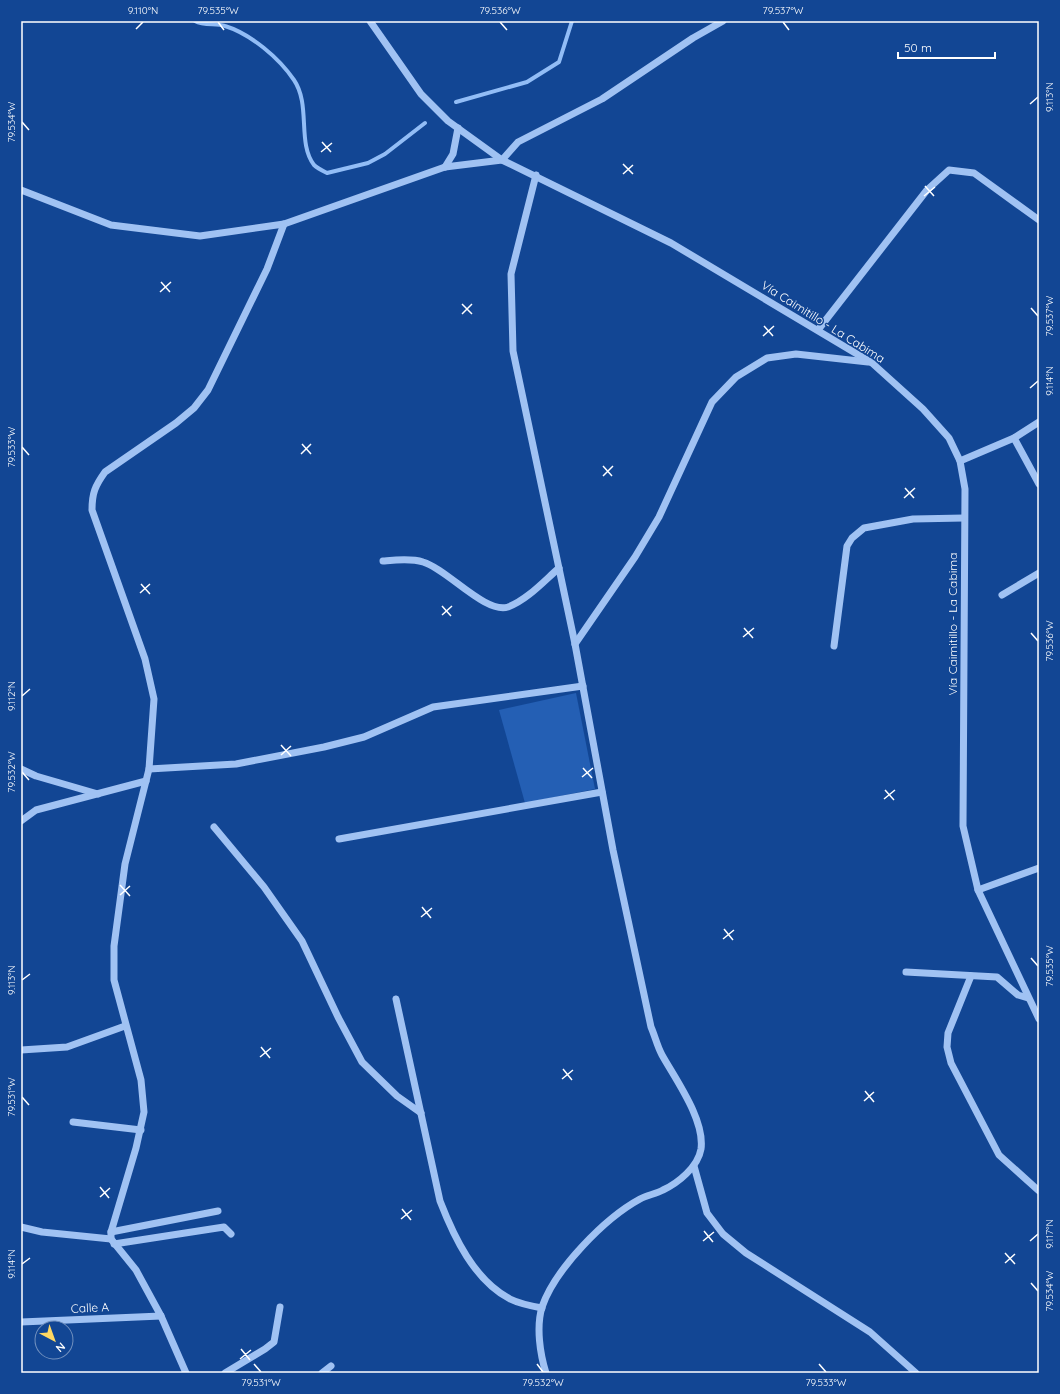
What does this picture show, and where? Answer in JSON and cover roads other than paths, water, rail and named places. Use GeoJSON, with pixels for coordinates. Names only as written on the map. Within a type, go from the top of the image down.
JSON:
{"type":"FeatureCollection","features":[{"type":"Feature","properties":{"kind":"street","name":"Vía Caimitillo - La Cabima"},"geometry":{"type":"LineString","coordinates":[[370,21],[421,94],[448,121],[502,160],[536,175],[671,242],[872,363],[923,409],[949,438],[960,462],[965,490],[964,826],[978,890],[1039,1019]]}},
{"type":"Feature","properties":{"kind":"street"},"geometry":{"type":"LineString","coordinates":[[21,190],[111,225],[200,236],[284,224],[445,167],[502,160],[518,142],[602,99],[693,38],[723,21]]}},
{"type":"Feature","properties":{"kind":"street"},"geometry":{"type":"LineString","coordinates":[[445,167],[453,154],[458,128]]}},
{"type":"Feature","properties":{"kind":"street"},"geometry":{"type":"LineString","coordinates":[[818,330],[927,190],[949,170],[974,174],[1039,220]]}},
{"type":"Feature","properties":{"kind":"street"},"geometry":{"type":"LineString","coordinates":[[536,175],[511,274],[510,306],[513,351],[575,644],[602,792],[651,1027],[661,1053],[684,1093],[701,1135],[700,1150],[694,1166],[664,1190],[641,1199],[611,1218],[590,1238],[554,1284],[542,1308],[539,1329],[543,1365],[546,1373]]}},
{"type":"Feature","properties":{"kind":"street"},"geometry":{"type":"LineString","coordinates":[[112,1238],[141,1130],[144,1112],[141,1080],[125,1026],[114,980],[114,946],[125,864],[149,769],[154,699],[145,659],[92,510],[92,496],[97,483],[105,472],[176,423],[194,408],[208,390],[267,269],[284,224]]}},
{"type":"Feature","properties":{"kind":"street"},"geometry":{"type":"LineString","coordinates":[[575,644],[635,557],[659,517],[712,402],[736,377],[767,358],[796,354],[872,363]]}},
{"type":"Feature","properties":{"kind":"street"},"geometry":{"type":"LineString","coordinates":[[960,462],[1014,438],[1039,422]]}},
{"type":"Feature","properties":{"kind":"street"},"geometry":{"type":"LineString","coordinates":[[1014,438],[1039,484]]}},
{"type":"Feature","properties":{"kind":"street"},"geometry":{"type":"LineString","coordinates":[[834,646],[847,546],[852,538],[864,528],[913,519],[964,518]]}},
{"type":"Feature","properties":{"kind":"street"},"geometry":{"type":"LineString","coordinates":[[383,561],[422,562],[439,570],[495,607],[506,607],[521,601],[559,568]]}},
{"type":"Feature","properties":{"kind":"street"},"geometry":{"type":"LineString","coordinates":[[1002,595],[1039,574]]}},
{"type":"Feature","properties":{"kind":"street"},"geometry":{"type":"LineString","coordinates":[[149,769],[243,763],[324,747],[364,737],[433,707],[583,686]]}},
{"type":"Feature","properties":{"kind":"street"},"geometry":{"type":"LineString","coordinates":[[21,769],[36,776],[98,794]]}},
{"type":"Feature","properties":{"kind":"street"},"geometry":{"type":"LineString","coordinates":[[21,821],[36,810],[146,782]]}},
{"type":"Feature","properties":{"kind":"street"},"geometry":{"type":"LineString","coordinates":[[339,839],[602,792]]}},
{"type":"Feature","properties":{"kind":"street"},"geometry":{"type":"LineString","coordinates":[[214,827],[264,887],[302,941],[338,1017],[362,1062],[398,1096],[421,1113]]}},
{"type":"Feature","properties":{"kind":"street"},"geometry":{"type":"LineString","coordinates":[[978,890],[1039,868]]}},
{"type":"Feature","properties":{"kind":"street"},"geometry":{"type":"LineString","coordinates":[[906,972],[997,977],[1018,995],[1028,998]]}},
{"type":"Feature","properties":{"kind":"street"},"geometry":{"type":"LineString","coordinates":[[971,976],[948,1033],[947,1047],[951,1063],[999,1155],[1039,1191]]}},
{"type":"Feature","properties":{"kind":"street"},"geometry":{"type":"LineString","coordinates":[[396,999],[440,1201],[455,1238],[486,1282],[508,1298],[519,1303],[542,1308]]}},
{"type":"Feature","properties":{"kind":"street"},"geometry":{"type":"LineString","coordinates":[[21,1050],[67,1047],[125,1026]]}},
{"type":"Feature","properties":{"kind":"street"},"geometry":{"type":"LineString","coordinates":[[73,1122],[141,1130]]}},
{"type":"Feature","properties":{"kind":"street"},"geometry":{"type":"LineString","coordinates":[[694,1166],[707,1213],[723,1234],[746,1253],[870,1332],[916,1373]]}},
{"type":"Feature","properties":{"kind":"street"},"geometry":{"type":"LineString","coordinates":[[112,1238],[218,1211]]}},
{"type":"Feature","properties":{"kind":"street"},"geometry":{"type":"LineString","coordinates":[[21,1227],[42,1232],[112,1238],[224,1227],[231,1234]]}},
{"type":"Feature","properties":{"kind":"street"},"geometry":{"type":"LineString","coordinates":[[112,1238],[136,1270],[161,1316],[186,1373]]}},
{"type":"Feature","properties":{"kind":"street"},"geometry":{"type":"LineString","coordinates":[[225,1373],[274,1342],[280,1307]]}},
{"type":"Feature","properties":{"kind":"street","name":"Calle A"},"geometry":{"type":"LineString","coordinates":[[21,1322],[161,1316]]}},
{"type":"Feature","properties":{"kind":"street"},"geometry":{"type":"LineString","coordinates":[[543,1365],[552,1373]]}},
{"type":"Feature","properties":{"kind":"street"},"geometry":{"type":"LineString","coordinates":[[322,1373],[331,1366]]}},
{"type":"Feature","properties":{"kind":"waterway"},"geometry":{"type":"LineString","coordinates":[[195,21],[199,23],[225,26],[235,30],[264,48],[281,63],[294,80],[299,90],[302,101],[306,146],[309,156],[314,165],[327,173],[368,163],[385,154],[425,123]]}},
{"type":"Feature","properties":{"kind":"waterway"},"geometry":{"type":"LineString","coordinates":[[456,102],[527,82],[559,62],[572,21]]}}]}
